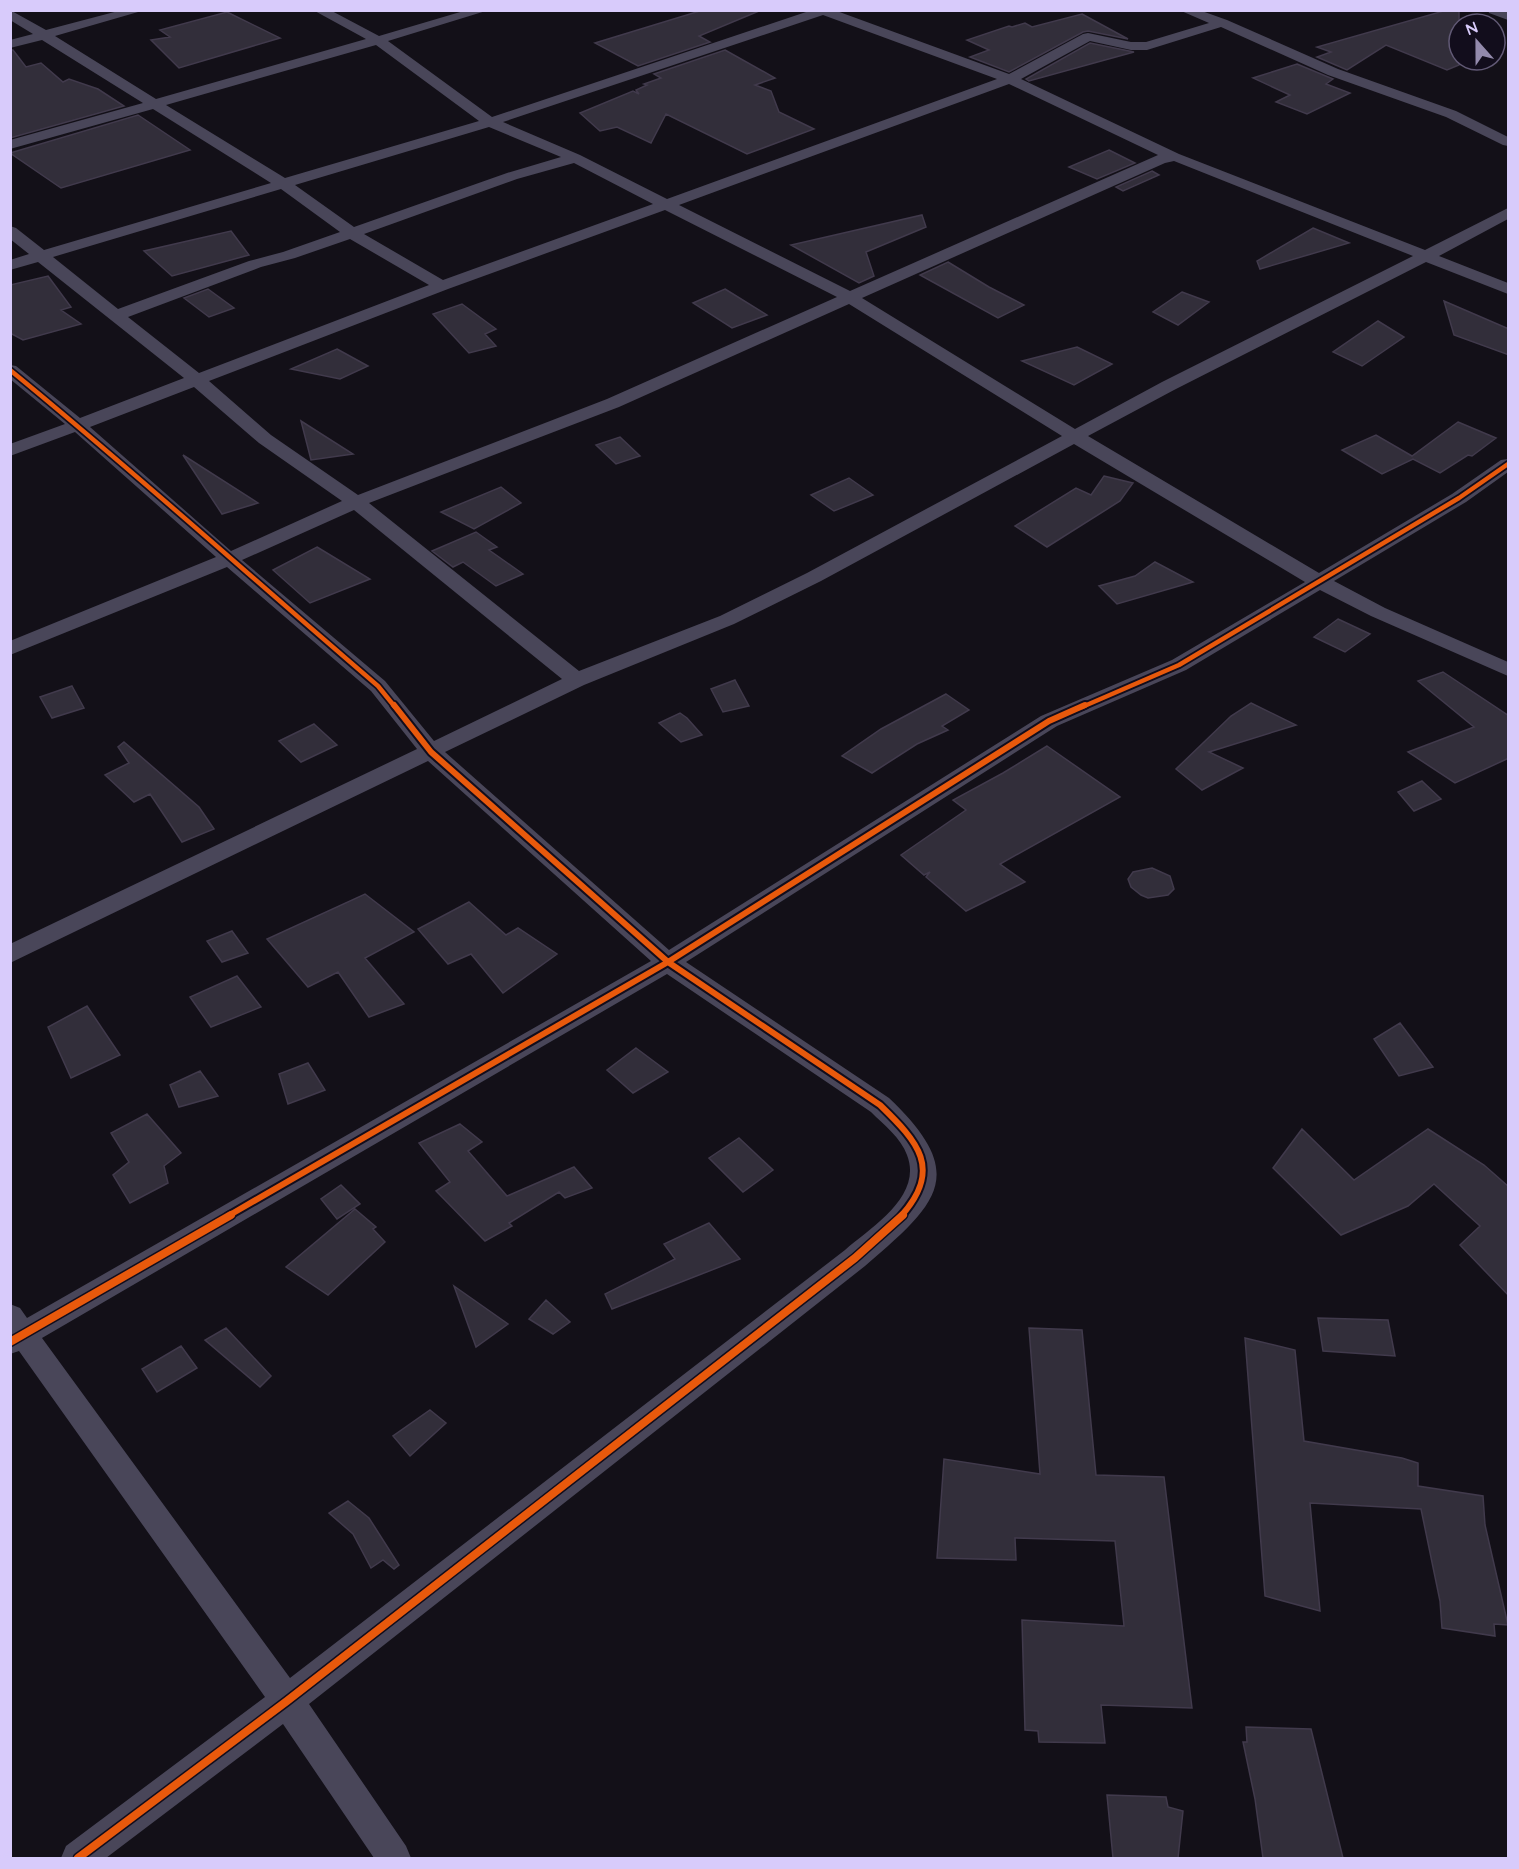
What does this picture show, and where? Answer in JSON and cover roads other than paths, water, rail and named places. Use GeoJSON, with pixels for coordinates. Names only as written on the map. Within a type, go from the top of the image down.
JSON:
{"type":"FeatureCollection","features":[{"type":"Feature","properties":{"kind":"street"},"geometry":{"type":"LineString","coordinates":[[10,44],[139,10]]}},
{"type":"Feature","properties":{"kind":"street"},"geometry":{"type":"LineString","coordinates":[[319,10],[378,41],[490,122],[576,158],[850,298],[1076,437],[1318,581],[1378,612],[1509,670]]}},
{"type":"Feature","properties":{"kind":"street"},"geometry":{"type":"LineString","coordinates":[[10,145],[483,10]]}},
{"type":"Feature","properties":{"kind":"street"},"geometry":{"type":"LineString","coordinates":[[1185,10],[1222,23],[1333,72],[1451,114],[1509,142]]}},
{"type":"Feature","properties":{"kind":"street"},"geometry":{"type":"LineString","coordinates":[[1494,10],[1509,16]]}},
{"type":"Feature","properties":{"kind":"street"},"geometry":{"type":"LineString","coordinates":[[10,265],[490,122],[822,11],[1010,79],[1174,157],[1509,289]]}},
{"type":"Feature","properties":{"kind":"street"},"geometry":{"type":"LineString","coordinates":[[10,14],[282,183],[352,233],[442,285]]}},
{"type":"Feature","properties":{"kind":"street"},"geometry":{"type":"LineString","coordinates":[[10,451],[442,285],[1010,79],[1088,36],[1138,47],[1222,23]]}},
{"type":"Feature","properties":{"kind":"street"},"geometry":{"type":"LineString","coordinates":[[10,649],[229,559],[356,502],[613,403],[1161,159],[1174,157]]}},
{"type":"Feature","properties":{"kind":"street"},"geometry":{"type":"LineString","coordinates":[[115,316],[255,264],[278,259],[512,176],[576,158]]}},
{"type":"Feature","properties":{"kind":"street"},"geometry":{"type":"LineString","coordinates":[[15,946],[431,752],[577,680],[727,620],[814,577],[1168,386],[1509,213]]}},
{"type":"Feature","properties":{"kind":"street"},"geometry":{"type":"LineString","coordinates":[[10,231],[197,380],[265,439],[356,502],[577,680]]}},
{"type":"Feature","properties":{"kind":"street"},"geometry":{"type":"LineString","coordinates":[[10,370],[79,426],[229,559],[378,686],[431,752],[668,962],[880,1105],[902,1124],[918,1146],[925,1169],[921,1194],[903,1217],[855,1258],[287,1701],[78,1858]]}},
{"type":"Feature","properties":{"kind":"street"},"geometry":{"type":"LineString","coordinates":[[394,1858],[287,1701],[15,1331],[668,962],[1049,721],[1179,665],[1459,498],[1509,464]]}}]}
